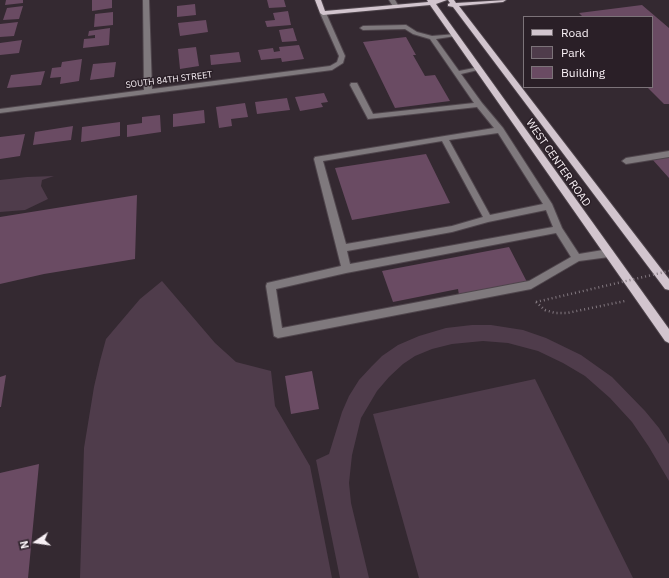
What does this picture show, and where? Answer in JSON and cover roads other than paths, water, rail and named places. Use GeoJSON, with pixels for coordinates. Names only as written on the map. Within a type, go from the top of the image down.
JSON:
{"type":"FeatureCollection","features":[{"type":"Feature","properties":{"kind":"main road"},"geometry":{"type":"LineString","coordinates":[[318,0],[323,13],[396,7],[444,0]]}},
{"type":"Feature","properties":{"kind":"main road"},"geometry":{"type":"LineString","coordinates":[[431,2],[453,3],[503,0]]}},
{"type":"Feature","properties":{"kind":"main road","name":"WEST CENTER ROAD"},"geometry":{"type":"LineString","coordinates":[[431,2],[669,338]]}},
{"type":"Feature","properties":{"kind":"main road","name":"WEST CENTER ROAD"},"geometry":{"type":"LineString","coordinates":[[453,3],[669,286]]}},
{"type":"Feature","properties":{"kind":"street"},"geometry":{"type":"LineString","coordinates":[[146,0],[148,92]]}},
{"type":"Feature","properties":{"kind":"street"},"geometry":{"type":"LineString","coordinates":[[392,0],[396,7]]}},
{"type":"Feature","properties":{"kind":"street","name":"SOUTH 84TH STREET"},"geometry":{"type":"LineString","coordinates":[[0,111],[332,68],[340,63],[342,56],[323,13]]}},
{"type":"Feature","properties":{"kind":"street"},"geometry":{"type":"LineString","coordinates":[[363,28],[406,27],[415,33],[432,38],[454,35]]}},
{"type":"Feature","properties":{"kind":"street"},"geometry":{"type":"LineString","coordinates":[[432,38],[479,105],[500,130],[549,206],[558,229],[577,258]]}},
{"type":"Feature","properties":{"kind":"street"},"geometry":{"type":"LineString","coordinates":[[457,73],[478,69]]}},
{"type":"Feature","properties":{"kind":"street"},"geometry":{"type":"LineString","coordinates":[[354,85],[371,117],[479,105]]}},
{"type":"Feature","properties":{"kind":"street"},"geometry":{"type":"LineString","coordinates":[[346,269],[342,248],[318,159],[500,130]]}},
{"type":"Feature","properties":{"kind":"street"},"geometry":{"type":"LineString","coordinates":[[444,138],[488,219]]}},
{"type":"Feature","properties":{"kind":"street"},"geometry":{"type":"LineString","coordinates":[[626,161],[669,154]]}},
{"type":"Feature","properties":{"kind":"street"},"geometry":{"type":"LineString","coordinates":[[342,248],[452,229],[488,219],[549,206]]}},
{"type":"Feature","properties":{"kind":"street"},"geometry":{"type":"LineString","coordinates":[[558,229],[346,269],[271,286],[278,333],[531,286],[577,258],[609,253]]}}]}
